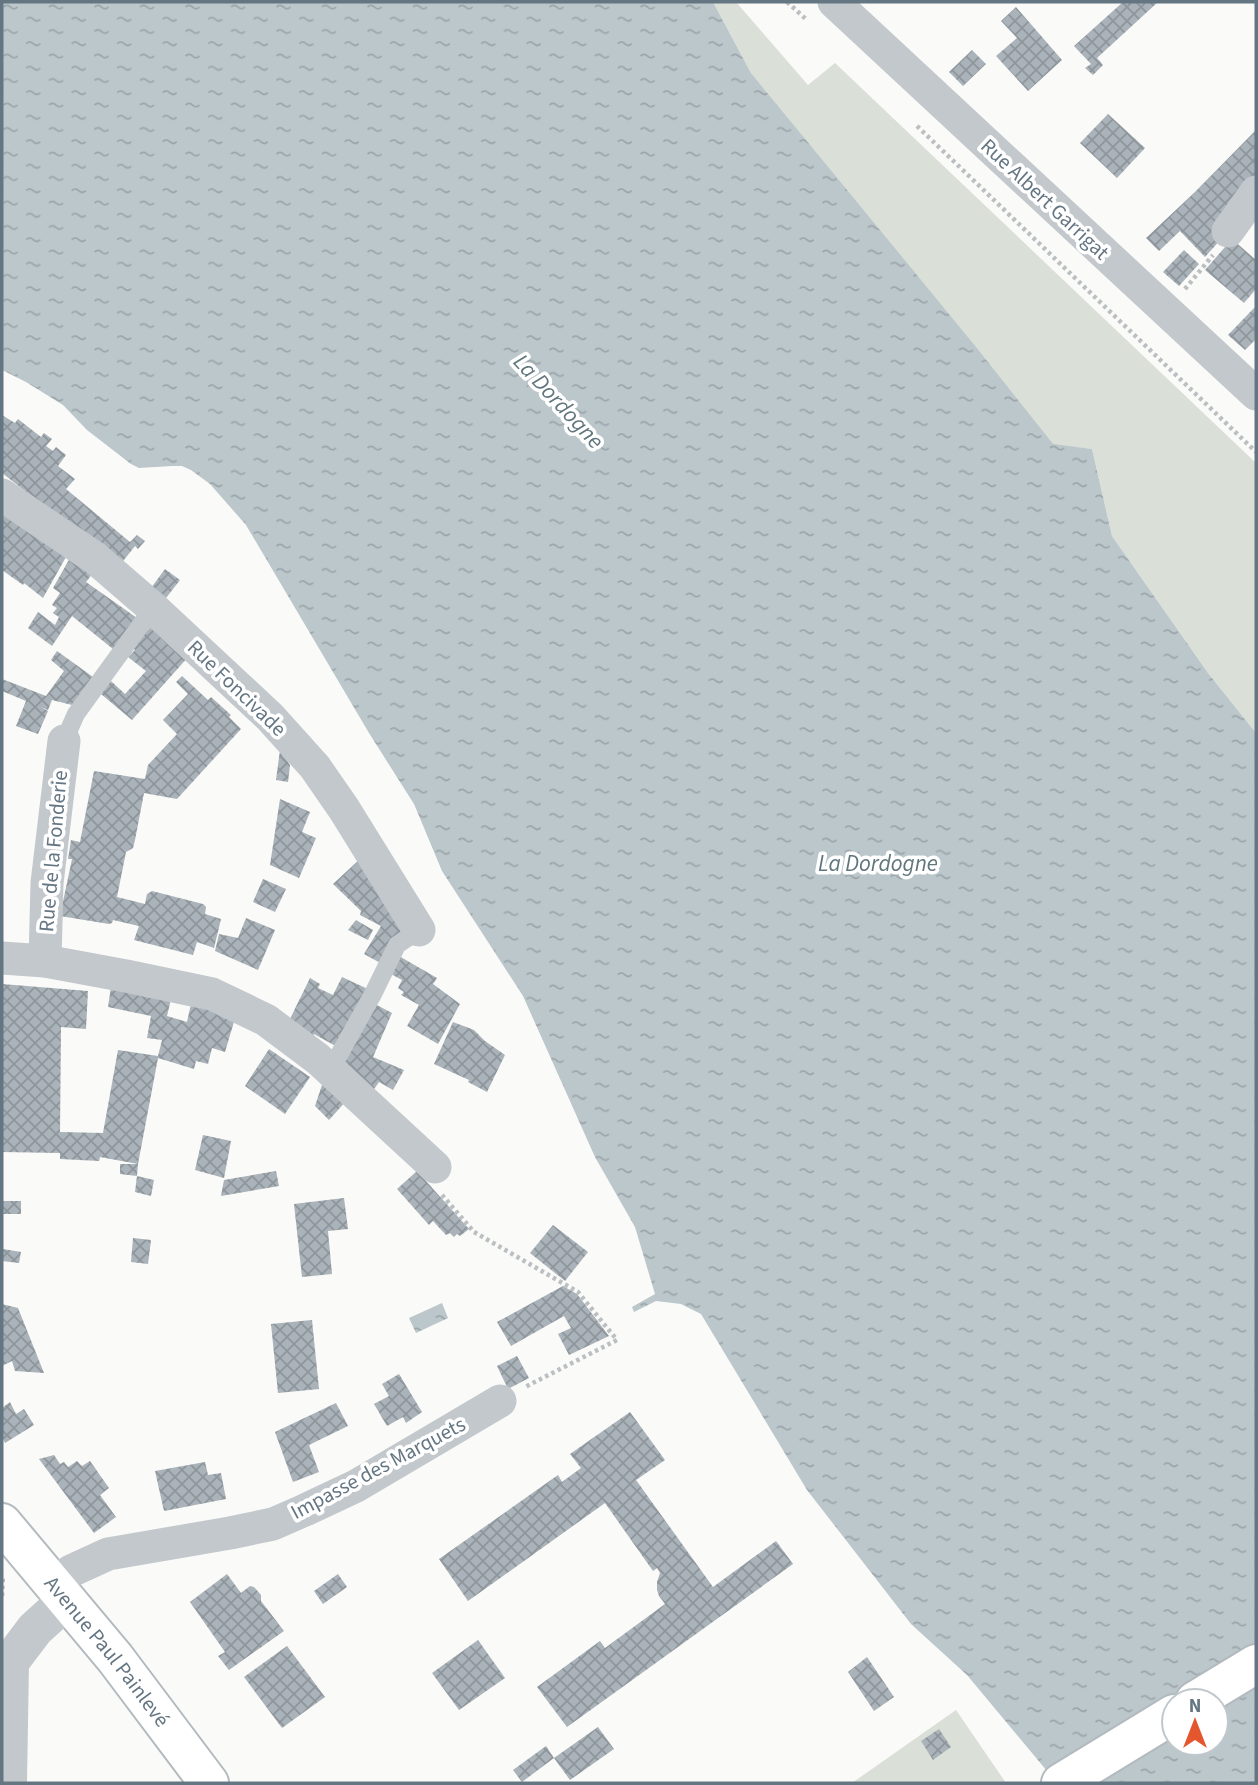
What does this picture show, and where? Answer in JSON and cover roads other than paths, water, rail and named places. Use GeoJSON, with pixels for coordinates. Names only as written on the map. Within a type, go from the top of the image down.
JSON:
{"type":"FeatureCollection","features":[{"type":"Feature","properties":{"kind":"main road","name":"Avenue Paul Painlevé"},"geometry":{"type":"LineString","coordinates":[[2,1522],[115,1658],[209,1783]]}},
{"type":"Feature","properties":{"kind":"main road"},"geometry":{"type":"LineString","coordinates":[[1218,1687],[1256,1664]]}},
{"type":"Feature","properties":{"kind":"main road"},"geometry":{"type":"LineString","coordinates":[[1061,1783],[1160,1723]]}},
{"type":"Feature","properties":{"kind":"street","name":"Rue Albert Garrigat"},"geometry":{"type":"LineString","coordinates":[[824,14],[1166,311],[1256,394]]}},
{"type":"Feature","properties":{"kind":"street"},"geometry":{"type":"LineString","coordinates":[[1228,231],[1256,192]]}},
{"type":"Feature","properties":{"kind":"street","name":"Rue Foncivade"},"geometry":{"type":"LineString","coordinates":[[2,495],[95,558],[153,608],[270,718],[315,767],[419,930]]}},
{"type":"Feature","properties":{"kind":"street","name":"Rue de la Fonderie"},"geometry":{"type":"LineString","coordinates":[[45,961],[47,883],[64,741]]}},
{"type":"Feature","properties":{"kind":"street"},"geometry":{"type":"LineString","coordinates":[[2,958],[45,961],[212,994],[266,1020],[318,1059],[435,1167]]}},
{"type":"Feature","properties":{"kind":"street","name":"Impasse des Marquets"},"geometry":{"type":"LineString","coordinates":[[61,1591],[71,1571],[108,1555],[273,1524],[356,1486],[500,1401]]}},
{"type":"Feature","properties":{"kind":"street"},"geometry":{"type":"LineString","coordinates":[[8,1783],[10,1662],[61,1591]]}},
{"type":"Feature","properties":{"kind":"lane"},"geometry":{"type":"LineString","coordinates":[[64,741],[76,713],[153,608]]}},
{"type":"Feature","properties":{"kind":"lane"},"geometry":{"type":"LineString","coordinates":[[330,1071],[397,945],[419,930]]}},
{"type":"Feature","properties":{"kind":"water","name":"La Dordogne"},"geometry":{"type":"Polygon","coordinates":[[[2,2],[713,2],[751,73],[1053,444],[1092,449],[1112,536],[1208,673],[1256,733],[1256,1783],[1057,1783],[967,1675],[911,1624],[807,1490],[701,1314],[681,1304],[656,1301],[634,1312],[632,1307],[655,1294],[635,1227],[595,1157],[523,996],[442,871],[414,804],[246,525],[210,484],[191,470],[182,466],[139,468],[131,464],[87,430],[63,405],[2,370],[2,2]]]}},
{"type":"Feature","properties":{"kind":"water"},"geometry":{"type":"Polygon","coordinates":[[[442,1303],[448,1318],[416,1333],[409,1318],[442,1303]]]}}]}
